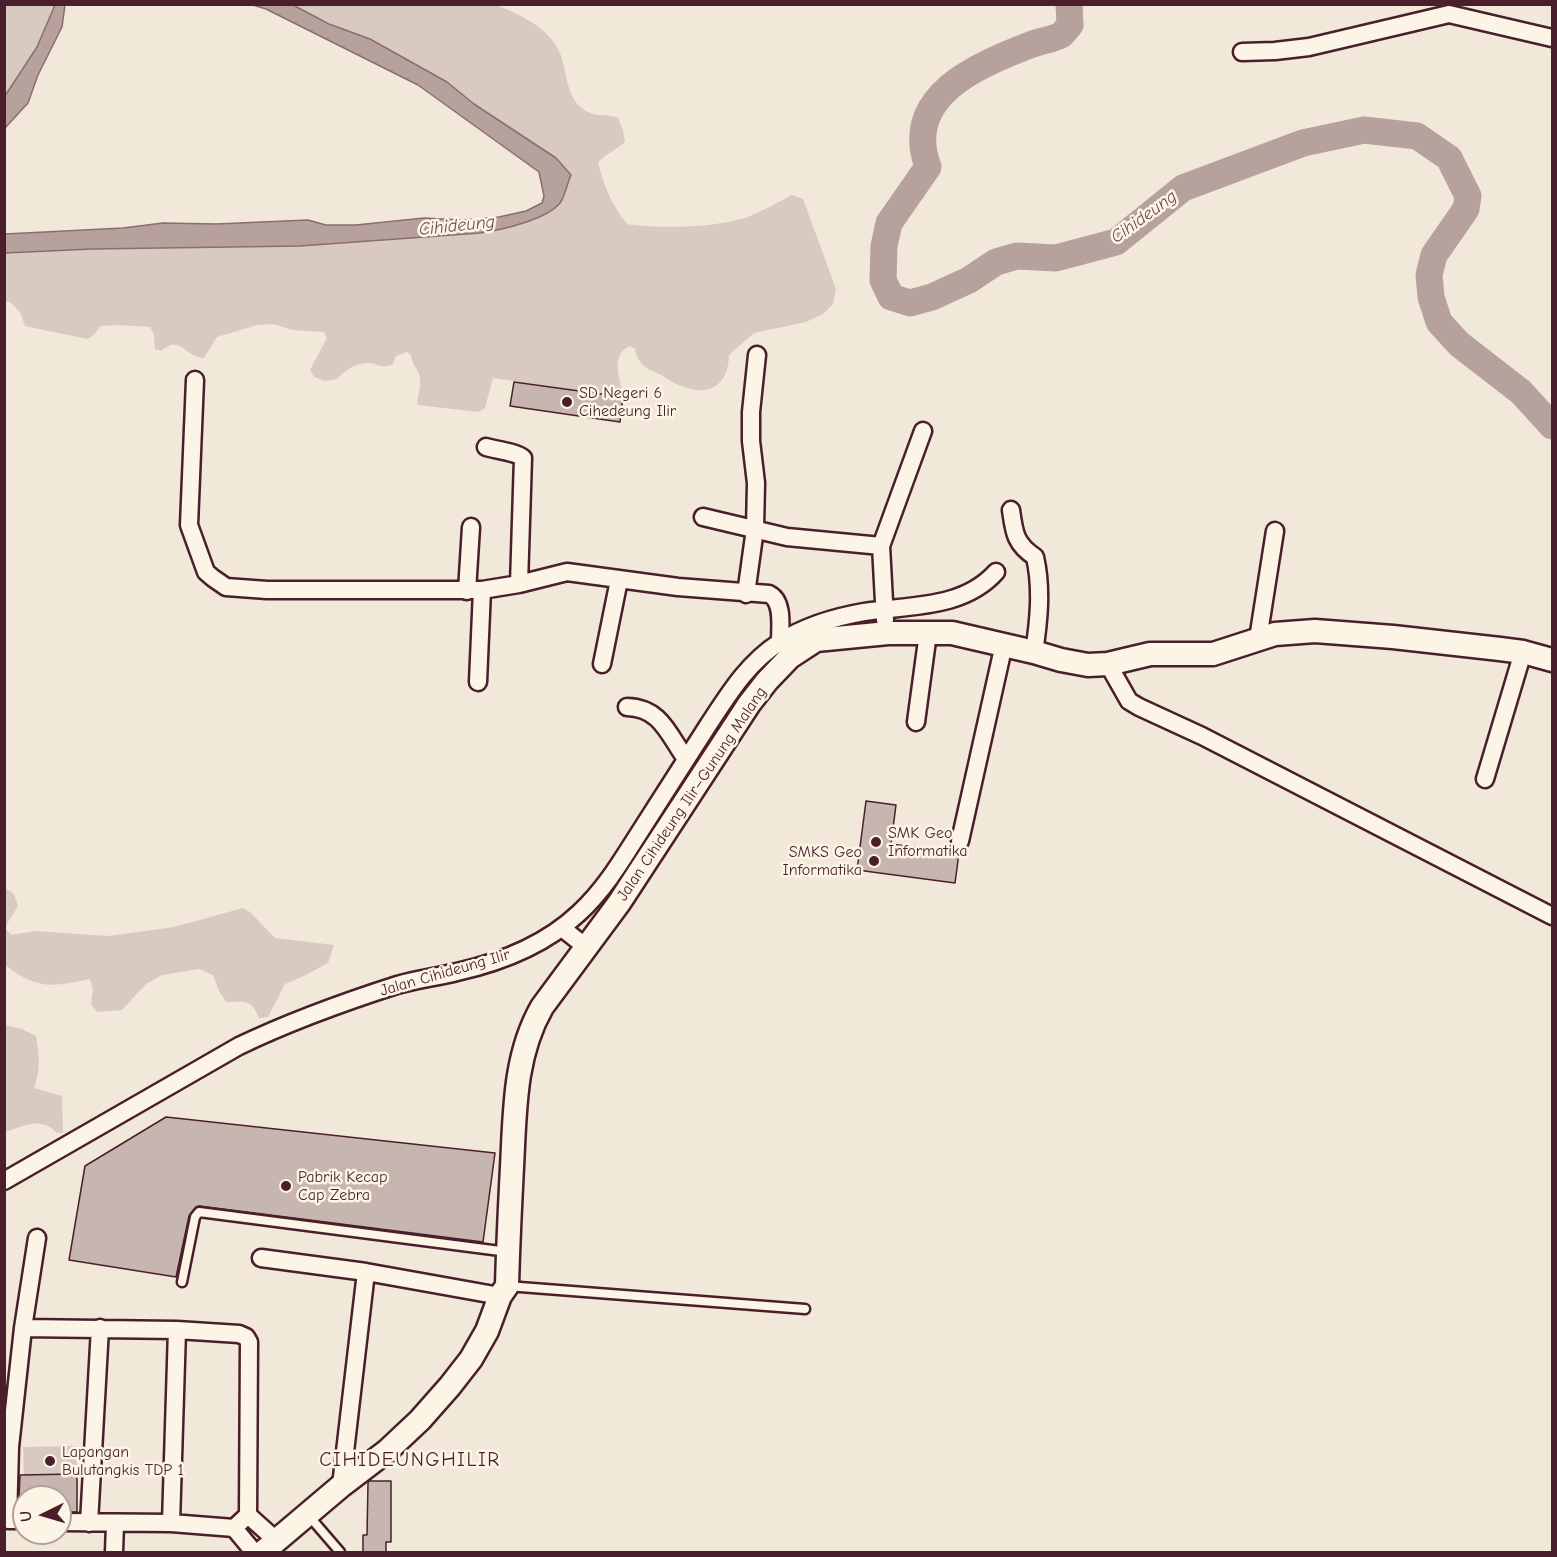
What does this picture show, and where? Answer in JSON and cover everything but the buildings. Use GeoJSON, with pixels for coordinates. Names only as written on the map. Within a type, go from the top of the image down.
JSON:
{"type":"FeatureCollection","features":[{"type":"Feature","properties":{"kind":"main road","name":"Jalan Cihideung Ilir–Gunung Malang"},"geometry":{"type":"LineString","coordinates":[[270,1547],[340,1486],[387,1451],[420,1420],[471,1359],[487,1331],[503,1291],[508,1252],[515,1104],[523,1052],[528,1036],[542,1007],[619,903],[749,704],[790,657],[816,640],[885,621],[928,633],[952,633],[1112,670],[1150,654],[1213,654],[1258,639],[1290,632],[1315,631],[1393,637],[1523,652],[1552,660]]}},
{"type":"Feature","properties":{"kind":"street"},"geometry":{"type":"LineString","coordinates":[[1242,52],[1309,47],[1449,14],[1552,38]]}},
{"type":"Feature","properties":{"kind":"street"},"geometry":{"type":"LineString","coordinates":[[746,594],[755,529],[756,483],[751,421],[757,355]]}},
{"type":"Feature","properties":{"kind":"street"},"geometry":{"type":"LineString","coordinates":[[195,380],[189,525],[206,572],[226,587],[267,590],[475,591],[519,584],[567,572],[746,594],[769,594],[778,604],[780,641]]}},
{"type":"Feature","properties":{"kind":"street"},"geometry":{"type":"LineString","coordinates":[[885,621],[881,546],[923,431]]}},
{"type":"Feature","properties":{"kind":"street"},"geometry":{"type":"LineString","coordinates":[[486,447],[500,452],[518,454],[523,458],[519,584]]}},
{"type":"Feature","properties":{"kind":"street"},"geometry":{"type":"LineString","coordinates":[[1011,510],[1016,536],[1024,549],[1035,557],[1039,593],[1034,652]]}},
{"type":"Feature","properties":{"kind":"street"},"geometry":{"type":"LineString","coordinates":[[703,517],[787,537],[881,546]]}},
{"type":"Feature","properties":{"kind":"street"},"geometry":{"type":"LineString","coordinates":[[471,527],[478,682]]}},
{"type":"Feature","properties":{"kind":"street"},"geometry":{"type":"LineString","coordinates":[[1258,639],[1275,531]]}},
{"type":"Feature","properties":{"kind":"street","name":"Jalan Cihideung Ilir"},"geometry":{"type":"LineString","coordinates":[[4,1181],[239,1046],[270,1031],[399,985],[461,971],[538,944],[562,928],[585,908],[607,883],[739,680],[752,664],[780,641],[830,620],[885,621],[970,593],[987,582],[996,572]]}},
{"type":"Feature","properties":{"kind":"street"},"geometry":{"type":"LineString","coordinates":[[602,664],[619,580]]}},
{"type":"Feature","properties":{"kind":"street"},"geometry":{"type":"LineString","coordinates":[[916,722],[928,633]]}},
{"type":"Feature","properties":{"kind":"street"},"geometry":{"type":"LineString","coordinates":[[960,841],[1004,644]]}},
{"type":"Feature","properties":{"kind":"street"},"geometry":{"type":"LineString","coordinates":[[1485,779],[1523,652]]}},
{"type":"Feature","properties":{"kind":"street"},"geometry":{"type":"LineString","coordinates":[[1112,670],[1129,700],[1552,916]]}},
{"type":"Feature","properties":{"kind":"street"},"geometry":{"type":"LineString","coordinates":[[627,707],[640,707],[651,712],[686,759]]}},
{"type":"Feature","properties":{"kind":"street"},"geometry":{"type":"LineString","coordinates":[[562,928],[586,947]]}},
{"type":"Feature","properties":{"kind":"street"},"geometry":{"type":"LineString","coordinates":[[12,1520],[7,1447],[37,1238]]}},
{"type":"Feature","properties":{"kind":"street"},"geometry":{"type":"LineString","coordinates":[[261,1258],[503,1291]]}},
{"type":"Feature","properties":{"kind":"street"},"geometry":{"type":"LineString","coordinates":[[340,1486],[366,1272]]}},
{"type":"Feature","properties":{"kind":"street"},"geometry":{"type":"LineString","coordinates":[[23,1328],[177,1330],[239,1334],[246,1337],[249,1342],[248,1515],[270,1547]]}},
{"type":"Feature","properties":{"kind":"street"},"geometry":{"type":"LineString","coordinates":[[88,1523],[100,1328]]}},
{"type":"Feature","properties":{"kind":"street"},"geometry":{"type":"LineString","coordinates":[[171,1524],[177,1330]]}},
{"type":"Feature","properties":{"kind":"street"},"geometry":{"type":"LineString","coordinates":[[72,1522],[171,1524],[234,1528],[248,1515]]}},
{"type":"Feature","properties":{"kind":"street"},"geometry":{"type":"LineString","coordinates":[[114,1552],[115,1524]]}},
{"type":"Feature","properties":{"kind":"street"},"geometry":{"type":"LineString","coordinates":[[234,1528],[254,1552]]}},
{"type":"Feature","properties":{"kind":"lane"},"geometry":{"type":"LineString","coordinates":[[182,1282],[195,1217],[199,1212],[508,1252]]}},
{"type":"Feature","properties":{"kind":"lane"},"geometry":{"type":"LineString","coordinates":[[503,1291],[805,1309]]}},
{"type":"Feature","properties":{"kind":"lane"},"geometry":{"type":"LineString","coordinates":[[308,1515],[340,1552]]}},
{"type":"Feature","properties":{"kind":"shaded area"},"geometry":{"type":"Polygon","coordinates":[[[494,4],[532,22],[549,36],[560,53],[570,91],[577,104],[591,114],[618,118],[625,142],[598,163],[609,195],[627,224],[672,227],[722,223],[750,216],[792,195],[803,199],[836,289],[833,304],[823,314],[806,322],[754,333],[729,355],[728,366],[721,382],[708,389],[690,389],[649,369],[642,364],[635,349],[630,346],[620,355],[618,361],[623,397],[493,378],[485,408],[479,412],[417,405],[420,378],[411,355],[407,352],[396,356],[393,364],[389,366],[362,364],[350,368],[337,379],[325,381],[314,377],[310,370],[327,338],[324,332],[292,330],[274,324],[257,325],[217,337],[204,358],[197,357],[178,345],[168,346],[161,351],[155,349],[154,335],[150,327],[100,326],[94,335],[87,339],[25,326],[20,312],[10,302],[5,302],[4,253],[92,249],[300,246],[480,233],[560,202],[570,176],[556,158],[474,104],[447,82],[293,5],[494,4]]]}},
{"type":"Feature","properties":{"kind":"shaded area"},"geometry":{"type":"Polygon","coordinates":[[[5,5],[55,5],[55,7],[37,47],[5,96],[5,5]]]}},
{"type":"Feature","properties":{"kind":"shaded area"},"geometry":{"type":"Polygon","coordinates":[[[5,888],[14,894],[18,906],[6,929],[11,935],[36,931],[108,936],[174,927],[243,908],[250,912],[275,938],[334,945],[328,963],[285,984],[268,1017],[259,1018],[247,1002],[226,1002],[213,975],[199,969],[162,975],[146,984],[122,1010],[97,1012],[91,1004],[93,989],[90,979],[55,985],[36,983],[5,965],[5,888]]]}},
{"type":"Feature","properties":{"kind":"shaded area"},"geometry":{"type":"Polygon","coordinates":[[[5,1025],[22,1029],[36,1036],[39,1062],[34,1088],[62,1096],[63,1133],[57,1133],[45,1125],[38,1124],[26,1125],[5,1132],[5,1025]]]}},
{"type":"Feature","properties":{"kind":"shaded area","name":"Lapangan Bulutangkis TDP 1"},"geometry":{"type":"Polygon","coordinates":[[[76,1446],[77,1474],[24,1475],[23,1447],[76,1446]]]}},
{"type":"Feature","properties":{"kind":"water"},"geometry":{"type":"Polygon","coordinates":[[[55,5],[65,5],[62,27],[38,75],[28,103],[5,128],[5,96],[37,47],[55,5]]]}},
{"type":"Feature","properties":{"kind":"water"},"geometry":{"type":"Polygon","coordinates":[[[253,5],[293,5],[329,24],[370,39],[447,82],[474,104],[556,158],[571,175],[560,203],[534,219],[511,227],[480,233],[300,246],[92,249],[5,253],[5,234],[123,228],[163,223],[216,224],[308,220],[326,225],[356,225],[424,218],[462,220],[499,217],[526,211],[542,203],[544,196],[539,172],[418,85],[266,9],[253,5]]]}},
{"type":"Feature","properties":{"kind":"waterway","name":"Cihideung"},"geometry":{"type":"LineString","coordinates":[[1069,4],[1070,25],[1061,35],[1013,52],[976,69],[943,93],[932,108],[924,125],[923,145],[928,167],[889,223],[884,246],[883,280],[891,297],[910,303],[932,297],[969,280],[996,262],[1017,256],[1056,258],[1116,242],[1183,188],[1303,143],[1364,130],[1417,136],[1449,158],[1468,196],[1466,209],[1434,255],[1429,275],[1431,297],[1439,322],[1459,344],[1521,392],[1552,426]]}},
{"type":"Feature","properties":{"kind":"place","name":"SD Negeri 6 Cihedeung Ilir"},"geometry":{"type":"Point","coordinates":[567,402]}},
{"type":"Feature","properties":{"kind":"place","name":"SMK Geo Informatika"},"geometry":{"type":"Point","coordinates":[876,842]}},
{"type":"Feature","properties":{"kind":"place","name":"SMKS Geo Informatika"},"geometry":{"type":"Point","coordinates":[874,861]}},
{"type":"Feature","properties":{"kind":"place","name":"Pabrik Kecap Cap Zebra"},"geometry":{"type":"Point","coordinates":[286,1186]}},
{"type":"Feature","properties":{"kind":"place","name":"Lapangan Bulutangkis TDP 1"},"geometry":{"type":"Point","coordinates":[50,1461]}},
{"type":"Feature","properties":{"kind":"district","name":"CIHIDEUNGHILIR"},"geometry":{"type":"Point","coordinates":[410,1460]}}]}
